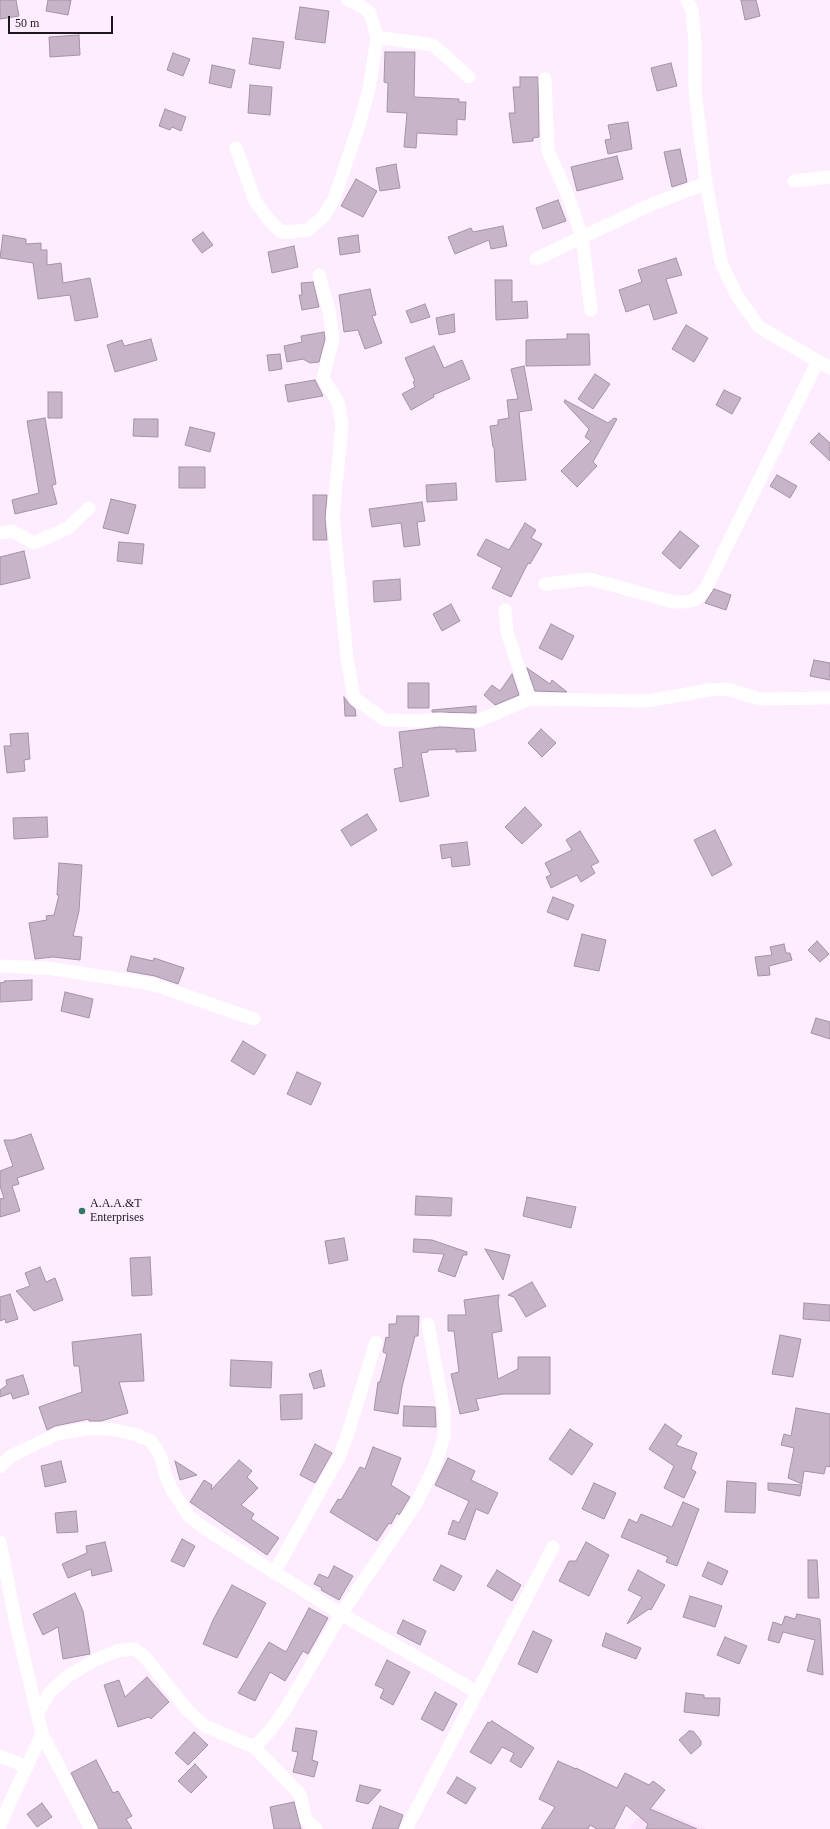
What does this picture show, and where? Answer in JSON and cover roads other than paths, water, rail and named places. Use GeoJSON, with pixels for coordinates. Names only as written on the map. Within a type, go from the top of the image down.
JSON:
{"type":"FeatureCollection","features":[{"type":"Feature","properties":{"kind":"street"},"geometry":{"type":"LineString","coordinates":[[236,148],[255,201],[269,220],[280,231],[287,232],[308,230],[323,217],[334,199],[360,122],[369,89],[377,37],[370,13],[362,6],[348,0]]}},
{"type":"Feature","properties":{"kind":"street"},"geometry":{"type":"LineString","coordinates":[[687,0],[692,10],[695,42],[695,91],[706,182],[721,262],[737,296],[759,327],[830,368]]}},
{"type":"Feature","properties":{"kind":"street"},"geometry":{"type":"LineString","coordinates":[[377,37],[433,45],[469,77]]}},
{"type":"Feature","properties":{"kind":"street"},"geometry":{"type":"LineString","coordinates":[[545,79],[548,151],[568,196],[582,237],[591,310]]}},
{"type":"Feature","properties":{"kind":"street"},"geometry":{"type":"LineString","coordinates":[[794,181],[830,176]]}},
{"type":"Feature","properties":{"kind":"street"},"geometry":{"type":"LineString","coordinates":[[536,259],[648,206],[706,182]]}},
{"type":"Feature","properties":{"kind":"street"},"geometry":{"type":"LineString","coordinates":[[319,275],[329,310],[333,339],[323,378],[338,402],[342,424],[333,517],[347,658],[354,698],[385,720],[421,721],[440,719],[478,721],[529,699],[647,701],[709,690],[727,689],[760,699],[830,698]]}},
{"type":"Feature","properties":{"kind":"street"},"geometry":{"type":"LineString","coordinates":[[545,584],[590,579],[673,602],[695,600],[706,588],[818,361]]}},
{"type":"Feature","properties":{"kind":"street"},"geometry":{"type":"LineString","coordinates":[[0,532],[12,531],[34,543],[68,528],[89,508]]}},
{"type":"Feature","properties":{"kind":"street"},"geometry":{"type":"LineString","coordinates":[[505,610],[507,632],[529,699]]}},
{"type":"Feature","properties":{"kind":"street"},"geometry":{"type":"LineString","coordinates":[[0,966],[47,968],[152,984],[254,1019]]}},
{"type":"Feature","properties":{"kind":"street"},"geometry":{"type":"LineString","coordinates":[[254,1747],[268,1733],[285,1710],[341,1614],[416,1504],[435,1465],[444,1437],[444,1411],[428,1324]]}},
{"type":"Feature","properties":{"kind":"street"},"geometry":{"type":"LineString","coordinates":[[274,1573],[339,1457],[376,1342]]}},
{"type":"Feature","properties":{"kind":"street"},"geometry":{"type":"LineString","coordinates":[[0,1467],[11,1456],[57,1434],[85,1429],[109,1429],[134,1434],[151,1441],[160,1456],[165,1474],[173,1492],[189,1516],[204,1528],[341,1614],[477,1692]]}},
{"type":"Feature","properties":{"kind":"street"},"geometry":{"type":"LineString","coordinates":[[0,1542],[16,1624],[42,1734],[90,1829]]}},
{"type":"Feature","properties":{"kind":"street"},"geometry":{"type":"LineString","coordinates":[[406,1829],[553,1547]]}},
{"type":"Feature","properties":{"kind":"street"},"geometry":{"type":"LineString","coordinates":[[37,1714],[50,1692],[68,1676],[95,1660],[112,1653],[134,1649],[145,1657],[188,1711],[205,1726],[254,1747],[300,1794],[306,1820],[316,1829]]}},
{"type":"Feature","properties":{"kind":"street"},"geometry":{"type":"LineString","coordinates":[[0,1826],[42,1734]]}},
{"type":"Feature","properties":{"kind":"street"},"geometry":{"type":"LineString","coordinates":[[0,1756],[26,1767]]}},
{"type":"Feature","properties":{"kind":"place","name":"A.A.A.&T Enterprises"},"geometry":{"type":"Point","coordinates":[82,1211]}}]}
